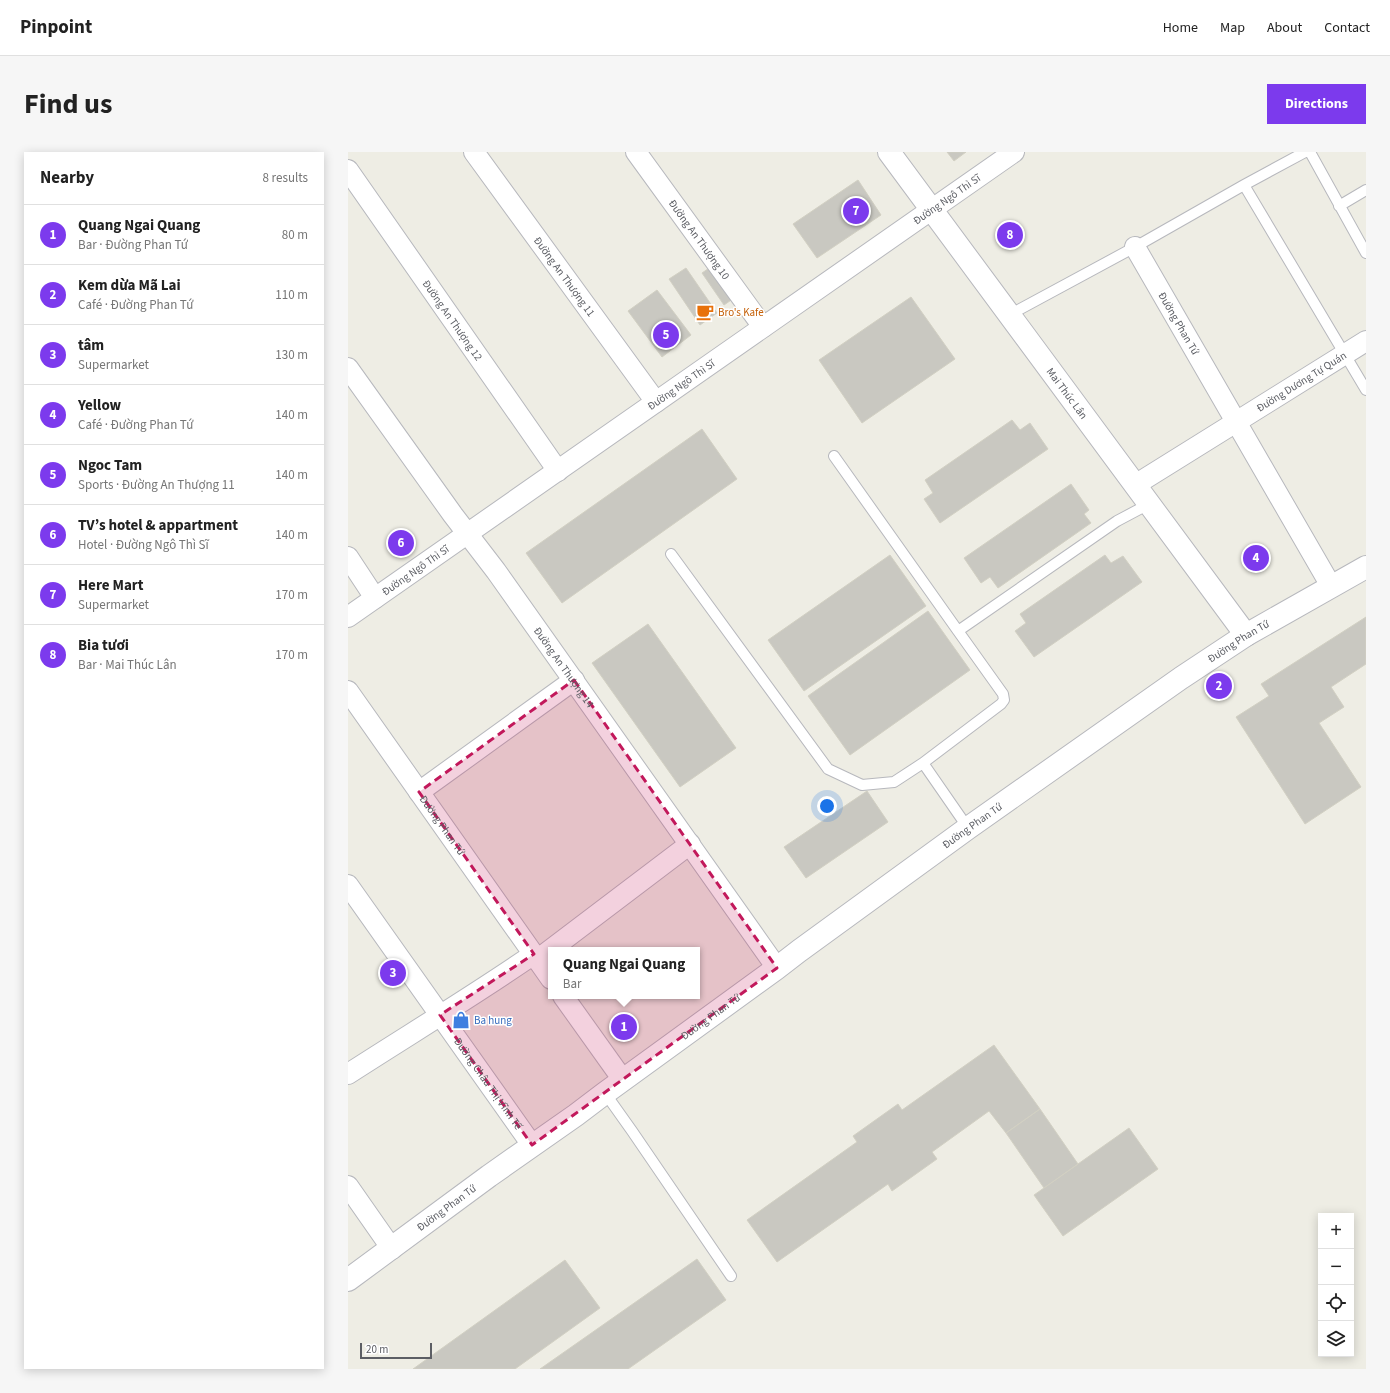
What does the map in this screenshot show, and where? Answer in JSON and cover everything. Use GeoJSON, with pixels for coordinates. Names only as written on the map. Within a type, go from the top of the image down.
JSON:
{"type":"FeatureCollection","features":[{"type":"Feature","properties":{"kind":"street","name":"Đường An Thượng 11"},"geometry":{"type":"LineString","coordinates":[[474,152],[656,402]]}},
{"type":"Feature","properties":{"kind":"street","name":"Đường An Thượng 10"},"geometry":{"type":"LineString","coordinates":[[636,152],[763,327]]}},
{"type":"Feature","properties":{"kind":"street","name":"Mai Thúc Lân"},"geometry":{"type":"LineString","coordinates":[[888,152],[1246,635]]}},
{"type":"Feature","properties":{"kind":"street","name":"Đường Ngô Thì Sĩ"},"geometry":{"type":"LineString","coordinates":[[348,617],[1014,152]]}},
{"type":"Feature","properties":{"kind":"street","name":"Đường An Thượng 12"},"geometry":{"type":"LineString","coordinates":[[348,170],[558,470]]}},
{"type":"Feature","properties":{"kind":"street","name":"Đường Phan Tứ"},"geometry":{"type":"LineString","coordinates":[[1135,247],[1331,586]]}},
{"type":"Feature","properties":{"kind":"street","name":"Đường Dương Tự Quán"},"geometry":{"type":"LineString","coordinates":[[1135,485],[1237,423],[1366,341]]}},
{"type":"Feature","properties":{"kind":"street","name":"Đường An Thượng 14"},"geometry":{"type":"LineString","coordinates":[[348,368],[467,534],[496,570],[777,968]]}},
{"type":"Feature","properties":{"kind":"street"},"geometry":{"type":"LineString","coordinates":[[348,557],[376,598]]}},
{"type":"Feature","properties":{"kind":"street","name":"Đường Phan Tứ"},"geometry":{"type":"LineString","coordinates":[[348,1280],[968,828],[1175,682],[1246,635],[1366,567]]}},
{"type":"Feature","properties":{"kind":"street"},"geometry":{"type":"LineString","coordinates":[[419,792],[574,680]]}},
{"type":"Feature","properties":{"kind":"street","name":"Đường Phan Tứ"},"geometry":{"type":"LineString","coordinates":[[348,691],[548,974]]}},
{"type":"Feature","properties":{"kind":"street"},"geometry":{"type":"LineString","coordinates":[[550,947],[690,844]]}},
{"type":"Feature","properties":{"kind":"street","name":"Đường Châu Thị Vĩnh Tế"},"geometry":{"type":"LineString","coordinates":[[348,884],[532,1146]]}},
{"type":"Feature","properties":{"kind":"street"},"geometry":{"type":"LineString","coordinates":[[348,1074],[548,948]]}},
{"type":"Feature","properties":{"kind":"street"},"geometry":{"type":"LineString","coordinates":[[566,999],[623,1080]]}},
{"type":"Feature","properties":{"kind":"street"},"geometry":{"type":"LineString","coordinates":[[348,1186],[392,1249]]}},
{"type":"Feature","properties":{"kind":"lane"},"geometry":{"type":"LineString","coordinates":[[1009,315],[1135,247],[1305,152]]}},
{"type":"Feature","properties":{"kind":"lane"},"geometry":{"type":"LineString","coordinates":[[1310,152],[1366,253]]}},
{"type":"Feature","properties":{"kind":"lane"},"geometry":{"type":"LineString","coordinates":[[1244,185],[1366,390]]}},
{"type":"Feature","properties":{"kind":"lane"},"geometry":{"type":"LineString","coordinates":[[1339,206],[1366,190]]}},
{"type":"Feature","properties":{"kind":"lane"},"geometry":{"type":"LineString","coordinates":[[671,554],[828,769],[862,785],[894,782],[923,763],[1001,704],[1004,700],[1003,694],[834,456]]}},
{"type":"Feature","properties":{"kind":"lane"},"geometry":{"type":"LineString","coordinates":[[958,631],[1117,521],[1149,504]]}},
{"type":"Feature","properties":{"kind":"lane"},"geometry":{"type":"LineString","coordinates":[[923,763],[968,828]]}},
{"type":"Feature","properties":{"kind":"lane"},"geometry":{"type":"LineString","coordinates":[[605,1093],[731,1276]]}},
{"type":"Feature","properties":{"kind":"highlighted area"},"geometry":{"type":"Polygon","coordinates":[[[574,680],[777,968],[532,1145],[440,1015],[534,954],[419,792],[574,680]]]}},
{"type":"Feature","properties":{"kind":"building"},"geometry":{"type":"Polygon","coordinates":[[[947,152],[966,152],[954,161],[947,152]]]}},
{"type":"Feature","properties":{"kind":"building"},"geometry":{"type":"Polygon","coordinates":[[[858,180],[881,215],[817,258],[793,224],[858,180]]]}},
{"type":"Feature","properties":{"kind":"building"},"geometry":{"type":"Polygon","coordinates":[[[715,264],[737,296],[724,305],[702,273],[715,264]]]}},
{"type":"Feature","properties":{"kind":"building"},"geometry":{"type":"Polygon","coordinates":[[[686,268],[717,313],[700,325],[669,279],[686,268]]]}},
{"type":"Feature","properties":{"kind":"building"},"geometry":{"type":"Polygon","coordinates":[[[657,290],[691,335],[662,357],[628,311],[657,290]]]}},
{"type":"Feature","properties":{"kind":"building"},"geometry":{"type":"Polygon","coordinates":[[[911,297],[955,359],[862,423],[819,360],[911,297]]]}},
{"type":"Feature","properties":{"kind":"building"},"geometry":{"type":"Polygon","coordinates":[[[1012,420],[1020,430],[1030,423],[1048,449],[940,523],[924,499],[933,493],[925,480],[1012,420]]]}},
{"type":"Feature","properties":{"kind":"building"},"geometry":{"type":"Polygon","coordinates":[[[702,429],[737,479],[562,603],[526,553],[702,429]]]}},
{"type":"Feature","properties":{"kind":"building"},"geometry":{"type":"Polygon","coordinates":[[[1071,484],[1089,510],[1084,514],[1091,523],[998,588],[990,577],[981,583],[964,558],[1071,484]]]}},
{"type":"Feature","properties":{"kind":"building"},"geometry":{"type":"Polygon","coordinates":[[[890,555],[926,606],[804,691],[768,640],[890,555]]]}},
{"type":"Feature","properties":{"kind":"building"},"geometry":{"type":"Polygon","coordinates":[[[1105,555],[1111,563],[1123,556],[1142,582],[1034,657],[1015,631],[1026,623],[1020,614],[1105,555]]]}},
{"type":"Feature","properties":{"kind":"building"},"geometry":{"type":"Polygon","coordinates":[[[928,611],[970,670],[850,755],[808,696],[928,611]]]}},
{"type":"Feature","properties":{"kind":"building"},"geometry":{"type":"Polygon","coordinates":[[[1366,617],[1366,664],[1331,687],[1344,707],[1319,723],[1361,787],[1305,824],[1236,717],[1269,696],[1261,684],[1366,617]]]}},
{"type":"Feature","properties":{"kind":"building"},"geometry":{"type":"Polygon","coordinates":[[[648,624],[736,748],[680,787],[592,663],[648,624]]]}},
{"type":"Feature","properties":{"kind":"building"},"geometry":{"type":"Polygon","coordinates":[[[867,791],[888,822],[806,878],[784,847],[867,791]]]}},
{"type":"Feature","properties":{"kind":"building"},"geometry":{"type":"Polygon","coordinates":[[[994,1045],[1040,1109],[1006,1133],[989,1111],[932,1152],[937,1159],[892,1191],[888,1184],[777,1262],[747,1220],[857,1142],[853,1136],[898,1104],[902,1110],[994,1045]]]}},
{"type":"Feature","properties":{"kind":"building"},"geometry":{"type":"Polygon","coordinates":[[[1040,1109],[1078,1164],[1044,1188],[1006,1133],[1040,1109]]]}},
{"type":"Feature","properties":{"kind":"building"},"geometry":{"type":"Polygon","coordinates":[[[1129,1128],[1158,1169],[1063,1236],[1034,1195],[1129,1128]]]}},
{"type":"Feature","properties":{"kind":"building"},"geometry":{"type":"Polygon","coordinates":[[[697,1259],[726,1300],[628,1369],[540,1369],[697,1259]]]}},
{"type":"Feature","properties":{"kind":"building"},"geometry":{"type":"Polygon","coordinates":[[[565,1260],[600,1308],[515,1369],[413,1369],[565,1260]]]}},
{"type":"Feature","properties":{"kind":"place","name":"Here Mart"},"geometry":{"type":"Point","coordinates":[856,211]}},
{"type":"Feature","properties":{"kind":"place","name":"Bia tươi"},"geometry":{"type":"Point","coordinates":[1010,235]}},
{"type":"Feature","properties":{"kind":"place","name":"Bro's Kafe"},"geometry":{"type":"Point","coordinates":[705,312]}},
{"type":"Feature","properties":{"kind":"place","name":"Ngoc Tam"},"geometry":{"type":"Point","coordinates":[666,335]}},
{"type":"Feature","properties":{"kind":"place","name":"TV’s hotel & appartment"},"geometry":{"type":"Point","coordinates":[401,543]}},
{"type":"Feature","properties":{"kind":"place","name":"Yellow"},"geometry":{"type":"Point","coordinates":[1256,558]}},
{"type":"Feature","properties":{"kind":"place","name":"Kem dừa Mã Lai"},"geometry":{"type":"Point","coordinates":[1219,686]}},
{"type":"Feature","properties":{"kind":"place","name":"tâm"},"geometry":{"type":"Point","coordinates":[393,973]}},
{"type":"Feature","properties":{"kind":"place","name":"Ba hung"},"geometry":{"type":"Point","coordinates":[461,1020]}},
{"type":"Feature","properties":{"kind":"place","name":"Quang Ngai Quang"},"geometry":{"type":"Point","coordinates":[624,1027]}}]}
